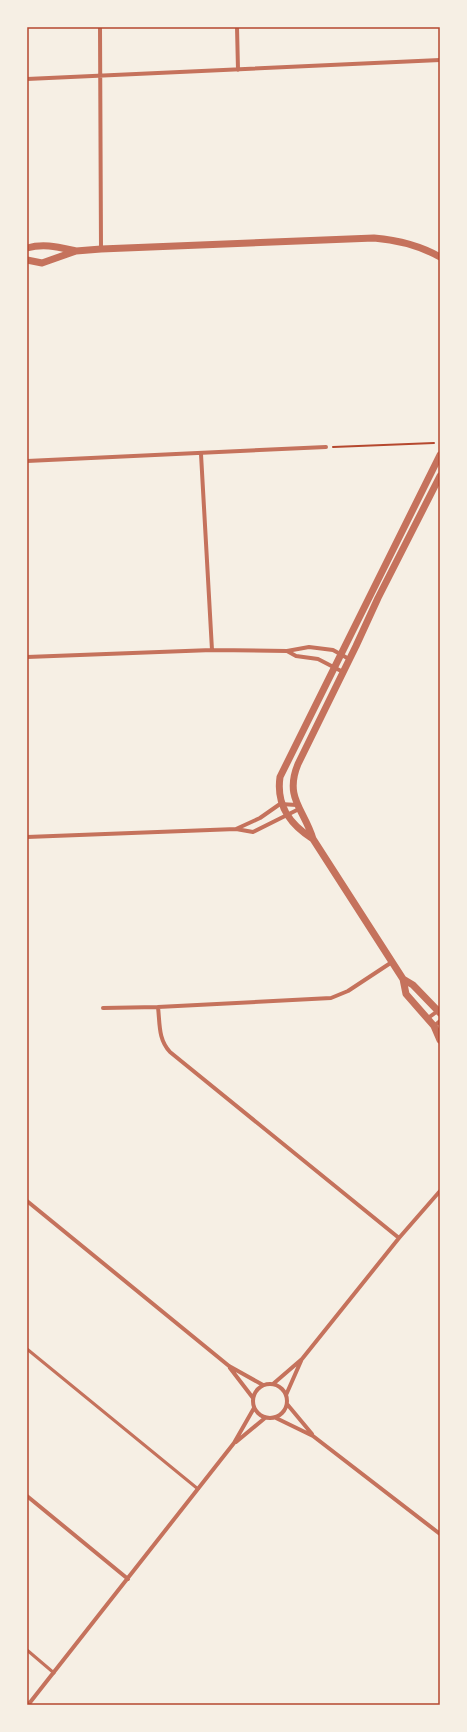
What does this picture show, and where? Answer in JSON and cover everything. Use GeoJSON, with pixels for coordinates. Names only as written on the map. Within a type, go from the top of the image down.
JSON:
{"type":"FeatureCollection","features":[{"type":"Feature","properties":{"kind":"street"},"geometry":{"type":"LineString","coordinates":[[100,27],[101,248]]}},
{"type":"Feature","properties":{"kind":"street"},"geometry":{"type":"LineString","coordinates":[[237,27],[238,70]]}},
{"type":"Feature","properties":{"kind":"street"},"geometry":{"type":"LineString","coordinates":[[27,79],[440,60]]}},
{"type":"Feature","properties":{"kind":"street"},"geometry":{"type":"LineString","coordinates":[[27,260],[42,263],[76,251],[101,248],[374,238],[397,240],[417,246],[440,257]]}},
{"type":"Feature","properties":{"kind":"street"},"geometry":{"type":"LineString","coordinates":[[27,248],[40,244],[76,251]]}},
{"type":"Feature","properties":{"kind":"street"},"geometry":{"type":"LineString","coordinates":[[27,461],[326,447]]}},
{"type":"Feature","properties":{"kind":"street"},"geometry":{"type":"LineString","coordinates":[[201,454],[212,650]]}},
{"type":"Feature","properties":{"kind":"street"},"geometry":{"type":"LineString","coordinates":[[440,455],[427,480],[349,659],[294,774],[292,791],[298,807],[309,826],[313,839],[403,979],[406,994],[428,1018],[437,1023],[440,1040]]}},
{"type":"Feature","properties":{"kind":"street"},"geometry":{"type":"LineString","coordinates":[[313,839],[301,832],[280,804],[278,788],[283,768],[314,710],[340,654],[438,485],[440,476]]}},
{"type":"Feature","properties":{"kind":"street"},"geometry":{"type":"LineString","coordinates":[[427,480],[438,485]]}},
{"type":"Feature","properties":{"kind":"street"},"geometry":{"type":"LineString","coordinates":[[27,657],[212,650],[287,651],[300,648],[316,648],[333,650],[349,659]]}},
{"type":"Feature","properties":{"kind":"street"},"geometry":{"type":"LineString","coordinates":[[287,651],[296,656],[318,659],[343,672]]}},
{"type":"Feature","properties":{"kind":"street"},"geometry":{"type":"LineString","coordinates":[[236,829],[260,818],[280,804],[298,807]]}},
{"type":"Feature","properties":{"kind":"street"},"geometry":{"type":"LineString","coordinates":[[27,837],[236,829],[253,832],[288,815],[298,807]]}},
{"type":"Feature","properties":{"kind":"street"},"geometry":{"type":"LineString","coordinates":[[103,1008],[158,1007],[331,998],[348,991],[392,962]]}},
{"type":"Feature","properties":{"kind":"street"},"geometry":{"type":"LineString","coordinates":[[403,979],[413,985],[439,1011],[428,1018]]}},
{"type":"Feature","properties":{"kind":"street"},"geometry":{"type":"LineString","coordinates":[[158,1007],[160,1035],[170,1052],[399,1238]]}},
{"type":"Feature","properties":{"kind":"street"},"geometry":{"type":"LineString","coordinates":[[273,1384],[302,1358],[399,1238],[440,1191]]}},
{"type":"Feature","properties":{"kind":"street"},"geometry":{"type":"LineString","coordinates":[[27,1201],[229,1366],[263,1385],[273,1384],[281,1388],[286,1395],[287,1404],[285,1411],[276,1418]]}},
{"type":"Feature","properties":{"kind":"street"},"geometry":{"type":"LineString","coordinates":[[286,1395],[302,1358]]}},
{"type":"Feature","properties":{"kind":"street"},"geometry":{"type":"LineString","coordinates":[[229,1366],[253,1398],[254,1408],[258,1414],[265,1418],[276,1418],[313,1436],[440,1534]]}},
{"type":"Feature","properties":{"kind":"street"},"geometry":{"type":"LineString","coordinates":[[253,1398],[256,1392],[263,1385]]}},
{"type":"Feature","properties":{"kind":"street"},"geometry":{"type":"LineString","coordinates":[[287,1404],[313,1436]]}},
{"type":"Feature","properties":{"kind":"street"},"geometry":{"type":"LineString","coordinates":[[28,1705],[234,1443],[254,1408]]}},
{"type":"Feature","properties":{"kind":"street"},"geometry":{"type":"LineString","coordinates":[[234,1443],[265,1418]]}},
{"type":"Feature","properties":{"kind":"street"},"geometry":{"type":"LineString","coordinates":[[27,1496],[128,1579]]}},
{"type":"Feature","properties":{"kind":"lane"},"geometry":{"type":"LineString","coordinates":[[27,1349],[198,1489]]}},
{"type":"Feature","properties":{"kind":"lane"},"geometry":{"type":"LineString","coordinates":[[27,1650],[54,1673]]}},
{"type":"Feature","properties":{"kind":"path"},"geometry":{"type":"LineString","coordinates":[[326,447],[434,443]]}}]}
